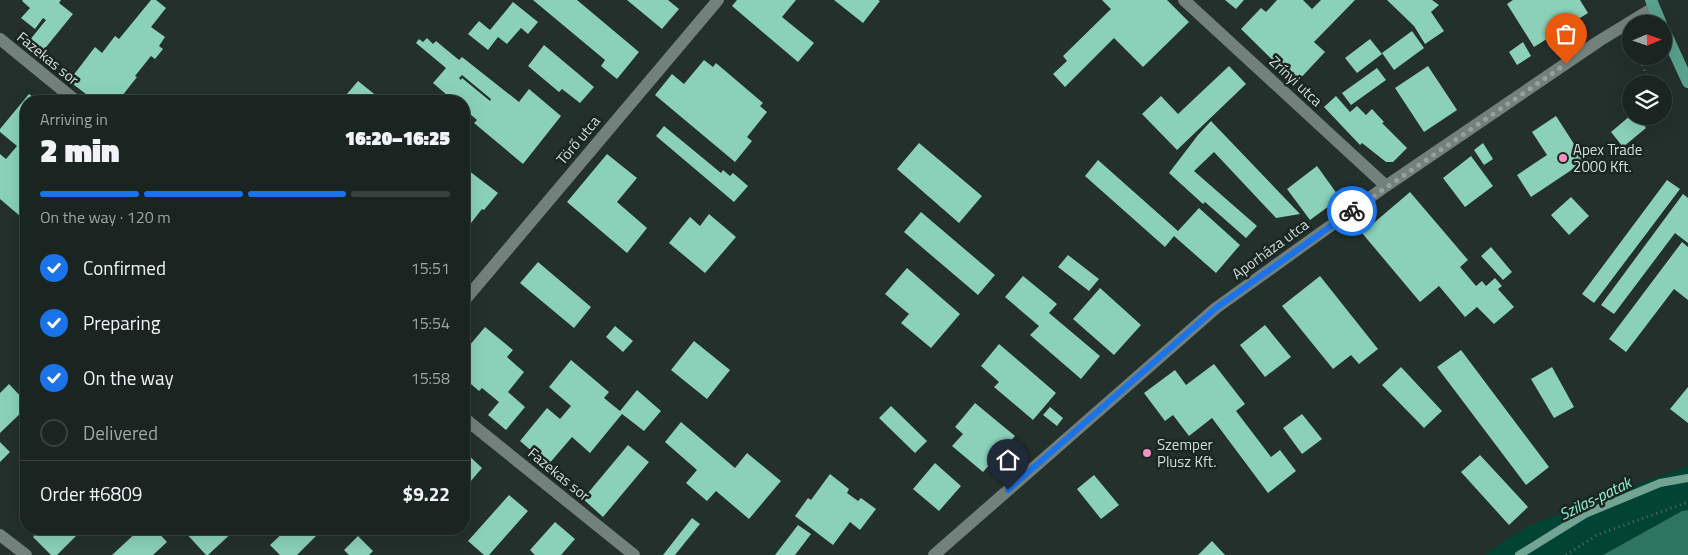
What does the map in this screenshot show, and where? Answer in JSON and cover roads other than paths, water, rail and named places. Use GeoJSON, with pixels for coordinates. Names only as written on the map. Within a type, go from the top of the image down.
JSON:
{"type":"FeatureCollection","features":[{"type":"Feature","properties":{"kind":"main road"},"geometry":{"type":"LineString","coordinates":[[1672,47],[1688,82]]}},
{"type":"Feature","properties":{"kind":"street","name":"Törő utca"},"geometry":{"type":"LineString","coordinates":[[470,293],[718,0]]}},
{"type":"Feature","properties":{"kind":"street","name":"Zrínyi utca"},"geometry":{"type":"LineString","coordinates":[[1184,0],[1386,186]]}},
{"type":"Feature","properties":{"kind":"street","name":"Aporháza utca"},"geometry":{"type":"LineString","coordinates":[[934,555],[1216,308],[1386,186],[1652,4]]}},
{"type":"Feature","properties":{"kind":"street","name":"Fazekas sor"},"geometry":{"type":"LineString","coordinates":[[0,39],[69,95]]}},
{"type":"Feature","properties":{"kind":"street","name":"Fazekas sor"},"geometry":{"type":"LineString","coordinates":[[470,423],[634,555]]}},
{"type":"Feature","properties":{"kind":"street"},"geometry":{"type":"LineString","coordinates":[[0,534],[26,555]]}},
{"type":"Feature","properties":{"kind":"waterway","name":"Szilas-patak"},"geometry":{"type":"LineString","coordinates":[[1519,555],[1585,514],[1660,483],[1688,478]]}},
{"type":"Feature","properties":{"kind":"place","name":"Apex Trade 2000 Kft."},"geometry":{"type":"Point","coordinates":[1563,158]}},
{"type":"Feature","properties":{"kind":"place","name":"Szemper Plusz Kft."},"geometry":{"type":"Point","coordinates":[1147,453]}}]}
